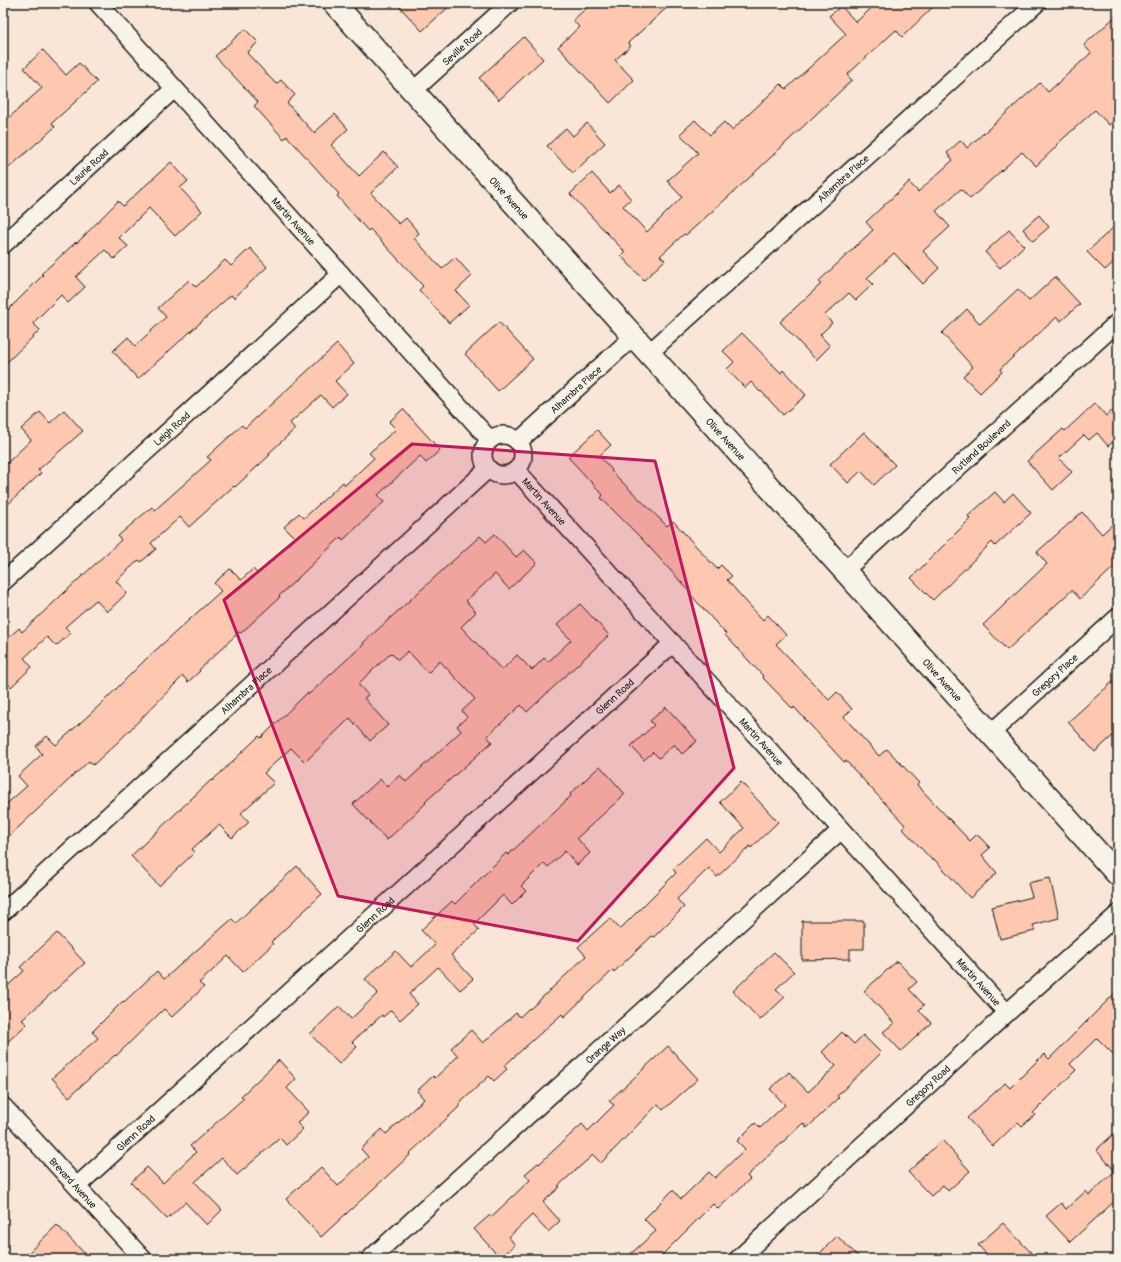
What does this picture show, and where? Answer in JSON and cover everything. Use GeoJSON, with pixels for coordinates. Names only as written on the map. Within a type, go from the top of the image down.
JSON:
{"type":"FeatureCollection","features":[{"type":"Feature","properties":{"kind":"street","name":"Martin Avenue"},"geometry":{"type":"LineString","coordinates":[[98,3],[490,440]]}},
{"type":"Feature","properties":{"kind":"street","name":"Olive Avenue"},"geometry":{"type":"LineString","coordinates":[[334,3],[1118,875]]}},
{"type":"Feature","properties":{"kind":"street","name":"Seville Road"},"geometry":{"type":"LineString","coordinates":[[413,91],[510,3]]}},
{"type":"Feature","properties":{"kind":"street","name":"Alhambra Place"},"geometry":{"type":"LineString","coordinates":[[649,353],[1036,3]]}},
{"type":"Feature","properties":{"kind":"street","name":"Laurie Road"},"geometry":{"type":"LineString","coordinates":[[3,245],[174,89]]}},
{"type":"Feature","properties":{"kind":"street","name":"Leigh Road"},"geometry":{"type":"LineString","coordinates":[[3,582],[341,274]]}},
{"type":"Feature","properties":{"kind":"street","name":"Rutland Boulevard"},"geometry":{"type":"LineString","coordinates":[[844,571],[1118,322]]}},
{"type":"Feature","properties":{"kind":"street","name":"Alhambra Place"},"geometry":{"type":"LineString","coordinates":[[518,442],[634,336]]}},
{"type":"Feature","properties":{"kind":"street"},"geometry":{"type":"LineString","coordinates":[[501,435],[508,436],[518,442],[521,447],[522,460],[516,470],[505,475],[499,475],[488,469],[483,460],[483,454],[486,444],[490,440],[501,435]]}},
{"type":"Feature","properties":{"kind":"street","name":"Alhambra Place"},"geometry":{"type":"LineString","coordinates":[[3,912],[488,469]]}},
{"type":"Feature","properties":{"kind":"street","name":"Martin Avenue"},"geometry":{"type":"LineString","coordinates":[[516,470],[1007,1013]]}},
{"type":"Feature","properties":{"kind":"street","name":"Gregory Place"},"geometry":{"type":"LineString","coordinates":[[991,732],[1118,617]]}},
{"type":"Feature","properties":{"kind":"street","name":"Glenn Road"},"geometry":{"type":"LineString","coordinates":[[77,1186],[673,644]]}},
{"type":"Feature","properties":{"kind":"street","name":"Orange Way"},"geometry":{"type":"LineString","coordinates":[[370,1259],[841,830]]}},
{"type":"Feature","properties":{"kind":"street","name":"Gregory Road"},"geometry":{"type":"LineString","coordinates":[[738,1259],[1007,1013],[1118,914]]}},
{"type":"Feature","properties":{"kind":"street","name":"Brevard Avenue"},"geometry":{"type":"LineString","coordinates":[[3,1106],[144,1259]]}},
{"type":"Feature","properties":{"kind":"highlighted area"},"geometry":{"type":"Polygon","coordinates":[[[412,444],[655,461],[734,768],[578,941],[338,896],[224,600],[412,444]]]}},
{"type":"Feature","properties":{"kind":"building"},"geometry":{"type":"Polygon","coordinates":[[[396,3],[453,3],[422,31],[396,3]]]}},
{"type":"Feature","properties":{"kind":"building"},"geometry":{"type":"Polygon","coordinates":[[[592,3],[672,3],[628,43],[631,46],[615,60],[634,80],[610,103],[558,47],[579,27],[573,20],[592,3]]]}},
{"type":"Feature","properties":{"kind":"building"},"geometry":{"type":"Polygon","coordinates":[[[877,3],[937,3],[902,37],[896,30],[847,75],[852,80],[748,179],[686,235],[684,234],[660,256],[665,260],[644,280],[621,256],[625,252],[570,194],[592,173],[610,193],[619,185],[631,199],[623,206],[647,232],[682,197],[667,181],[698,153],[680,134],[695,120],[710,135],[724,122],[732,130],[781,84],[786,89],[846,34],[829,16],[841,6],[856,22],[877,3]]]}},
{"type":"Feature","properties":{"kind":"building"},"geometry":{"type":"Polygon","coordinates":[[[1118,14],[1118,117],[1109,125],[1095,110],[1056,145],[1057,146],[1036,166],[1022,152],[970,199],[961,189],[936,211],[950,227],[923,251],[939,268],[923,284],[894,253],[867,278],[873,284],[856,300],[849,293],[825,315],[832,323],[820,335],[830,346],[816,360],[780,322],[821,284],[819,281],[873,230],[866,222],[909,182],[918,192],[953,160],[947,153],[961,140],[967,148],[1040,83],[1048,92],[1091,53],[1084,45],[1118,14]]]}},
{"type":"Feature","properties":{"kind":"building"},"geometry":{"type":"Polygon","coordinates":[[[245,29],[258,42],[247,53],[276,84],[281,80],[295,95],[287,103],[314,133],[335,114],[348,129],[331,145],[359,176],[384,152],[398,167],[371,193],[399,224],[406,218],[419,233],[414,238],[442,269],[455,257],[472,276],[456,291],[469,305],[449,323],[419,290],[423,286],[370,229],[368,231],[337,196],[339,194],[287,136],[284,139],[254,106],[258,102],[215,56],[245,29]]]}},
{"type":"Feature","properties":{"kind":"building"},"geometry":{"type":"Polygon","coordinates":[[[524,37],[543,59],[499,100],[479,78],[524,37]]]}},
{"type":"Feature","properties":{"kind":"building"},"geometry":{"type":"Polygon","coordinates":[[[43,50],[66,75],[79,63],[97,82],[52,123],[55,127],[3,173],[3,123],[42,88],[24,68],[43,50]]]}},
{"type":"Feature","properties":{"kind":"building"},"geometry":{"type":"Polygon","coordinates":[[[587,123],[605,143],[573,173],[547,146],[566,128],[573,136],[587,123]]]}},
{"type":"Feature","properties":{"kind":"building"},"geometry":{"type":"Polygon","coordinates":[[[171,162],[188,181],[180,188],[202,211],[175,236],[149,208],[119,238],[128,246],[114,259],[105,250],[76,277],[85,287],[68,303],[61,295],[33,323],[40,330],[3,366],[3,315],[43,275],[41,274],[76,242],[77,243],[118,201],[123,206],[171,162]]]}},
{"type":"Feature","properties":{"kind":"building"},"geometry":{"type":"Polygon","coordinates":[[[1039,215],[1049,227],[1033,241],[1023,229],[1039,215]]]}},
{"type":"Feature","properties":{"kind":"building"},"geometry":{"type":"Polygon","coordinates":[[[1118,223],[1118,258],[1105,270],[1087,252],[1118,223]]]}},
{"type":"Feature","properties":{"kind":"building"},"geometry":{"type":"Polygon","coordinates":[[[1009,230],[1024,246],[1000,268],[985,252],[1009,230]]]}},
{"type":"Feature","properties":{"kind":"building"},"geometry":{"type":"Polygon","coordinates":[[[250,248],[267,267],[234,298],[231,295],[138,379],[113,351],[128,337],[135,346],[166,317],[158,308],[189,280],[196,287],[225,260],[231,266],[250,248]]]}},
{"type":"Feature","properties":{"kind":"building"},"geometry":{"type":"Polygon","coordinates":[[[1055,277],[1080,304],[1061,321],[1057,317],[1000,369],[1002,372],[980,393],[963,376],[973,367],[942,333],[967,309],[980,324],[1018,289],[1029,301],[1055,277]]]}},
{"type":"Feature","properties":{"kind":"building"},"geometry":{"type":"Polygon","coordinates":[[[499,322],[533,359],[498,391],[465,354],[499,322]]]}},
{"type":"Feature","properties":{"kind":"building"},"geometry":{"type":"Polygon","coordinates":[[[742,333],[781,373],[783,370],[806,395],[783,415],[751,382],[745,388],[727,369],[734,362],[723,351],[742,333]]]}},
{"type":"Feature","properties":{"kind":"building"},"geometry":{"type":"Polygon","coordinates":[[[337,344],[354,364],[335,381],[347,394],[332,407],[321,395],[290,423],[295,429],[268,454],[270,455],[189,527],[180,517],[151,543],[156,549],[141,562],[139,560],[116,581],[127,593],[107,612],[96,600],[65,627],[71,633],[56,646],[47,637],[24,658],[32,667],[11,687],[3,678],[3,643],[19,628],[22,632],[121,540],[118,536],[152,507],[155,510],[211,460],[207,457],[242,425],[245,428],[337,344]]]}},
{"type":"Feature","properties":{"kind":"building"},"geometry":{"type":"Polygon","coordinates":[[[1095,403],[1106,416],[1118,405],[1118,437],[1108,446],[1097,433],[1089,440],[1084,435],[1059,458],[1072,472],[1053,490],[1027,461],[1063,429],[1065,431],[1095,403]]]}},
{"type":"Feature","properties":{"kind":"building"},"geometry":{"type":"Polygon","coordinates":[[[403,409],[440,450],[426,463],[420,456],[378,495],[384,502],[343,540],[341,537],[279,596],[280,597],[241,633],[239,632],[188,682],[183,676],[119,741],[93,765],[89,761],[3,842],[3,807],[27,786],[18,776],[42,754],[36,746],[47,736],[56,745],[102,703],[147,658],[221,591],[214,583],[230,569],[241,580],[253,569],[258,574],[295,538],[284,527],[299,513],[304,518],[343,482],[345,485],[374,458],[369,453],[396,429],[389,422],[403,409]]]}},
{"type":"Feature","properties":{"kind":"building"},"geometry":{"type":"Polygon","coordinates":[[[64,410],[83,431],[38,470],[41,473],[3,509],[3,467],[31,440],[21,429],[40,412],[50,423],[64,410]]]}},
{"type":"Feature","properties":{"kind":"building"},"geometry":{"type":"Polygon","coordinates":[[[597,430],[611,445],[599,456],[612,470],[611,471],[667,526],[673,521],[717,569],[721,565],[732,576],[727,580],[763,620],[768,615],[786,635],[776,644],[829,700],[837,692],[852,709],[844,717],[879,756],[887,749],[919,783],[917,785],[970,841],[977,834],[990,848],[982,855],[997,873],[970,898],[934,859],[932,860],[902,828],[905,825],[846,761],[844,762],[794,707],[793,709],[762,677],[763,676],[690,594],[691,593],[641,538],[601,498],[603,495],[568,457],[597,430]]]}},
{"type":"Feature","properties":{"kind":"building"},"geometry":{"type":"Polygon","coordinates":[[[864,432],[895,465],[874,485],[861,471],[848,483],[830,464],[864,432]]]}},
{"type":"Feature","properties":{"kind":"building"},"geometry":{"type":"Polygon","coordinates":[[[995,492],[1004,502],[1013,493],[1031,513],[995,546],[992,542],[933,600],[911,578],[970,519],[968,516],[995,492]]]}},
{"type":"Feature","properties":{"kind":"building"},"geometry":{"type":"Polygon","coordinates":[[[1082,512],[1102,534],[1118,519],[1118,563],[1080,599],[1072,590],[1007,650],[983,625],[1047,564],[1037,552],[1082,512]]]}},
{"type":"Feature","properties":{"kind":"building"},"geometry":{"type":"Polygon","coordinates":[[[495,534],[516,557],[524,550],[537,563],[509,589],[495,574],[466,601],[476,612],[461,627],[502,670],[517,655],[532,670],[544,658],[548,662],[571,640],[557,625],[580,604],[609,635],[527,712],[521,705],[487,736],[492,742],[425,802],[426,803],[387,840],[353,804],[380,779],[387,787],[400,775],[406,782],[461,731],[457,726],[467,717],[462,711],[475,699],[440,661],[428,673],[408,651],[398,660],[391,653],[358,684],[368,695],[364,698],[388,725],[370,741],[350,718],[305,762],[291,748],[264,773],[274,783],[241,813],[249,822],[232,838],[219,825],[192,849],[195,852],[159,886],[131,856],[211,780],[212,781],[259,736],[261,738],[307,693],[309,694],[480,536],[486,542],[495,534]]]}},
{"type":"Feature","properties":{"kind":"building"},"geometry":{"type":"Polygon","coordinates":[[[1118,677],[1118,731],[1095,752],[1068,722],[1118,677]]]}},
{"type":"Feature","properties":{"kind":"building"},"geometry":{"type":"Polygon","coordinates":[[[666,707],[697,741],[682,754],[674,744],[659,758],[653,752],[644,760],[631,746],[654,725],[650,721],[666,707]]]}},
{"type":"Feature","properties":{"kind":"building"},"geometry":{"type":"Polygon","coordinates":[[[600,766],[625,794],[577,838],[590,853],[577,865],[565,851],[548,867],[544,863],[521,886],[526,891],[512,905],[503,895],[474,924],[479,930],[451,955],[473,979],[460,990],[438,967],[409,994],[418,1004],[400,1020],[391,1010],[383,1017],[382,1015],[352,1042],[357,1047],[339,1064],[310,1034],[339,1006],[351,1019],[378,993],[365,979],[396,951],[411,967],[435,945],[421,930],[452,901],[455,904],[506,853],[508,855],[571,796],[570,794],[600,766]]]}},
{"type":"Feature","properties":{"kind":"building"},"geometry":{"type":"Polygon","coordinates":[[[741,782],[778,822],[751,848],[750,846],[717,877],[709,868],[677,899],[684,907],[654,937],[652,936],[614,972],[613,970],[564,1017],[562,1014],[504,1066],[507,1069],[494,1081],[489,1076],[459,1104],[460,1106],[409,1154],[410,1155],[321,1237],[286,1199],[321,1167],[338,1186],[368,1157],[361,1149],[382,1129],[386,1134],[424,1099],[417,1091],[433,1076],[435,1078],[458,1056],[451,1048],[471,1030],[483,1043],[516,1013],[520,1017],[529,1008],[530,1009],[586,956],[578,947],[610,918],[620,929],[676,873],[673,869],[706,838],[719,852],[744,828],[720,802],[741,782]]]}},
{"type":"Feature","properties":{"kind":"building"},"geometry":{"type":"Polygon","coordinates":[[[297,866],[322,894],[271,942],[273,944],[243,972],[228,956],[199,983],[204,987],[172,1017],[164,1009],[116,1056],[115,1055],[69,1097],[52,1078],[98,1038],[92,1032],[123,1001],[124,1002],[157,971],[164,979],[232,919],[236,923],[297,866]]]}},
{"type":"Feature","properties":{"kind":"building"},"geometry":{"type":"Polygon","coordinates":[[[1050,878],[1059,918],[1033,925],[1035,931],[1000,939],[992,907],[1032,897],[1028,883],[1050,878]]]}},
{"type":"Feature","properties":{"kind":"building"},"geometry":{"type":"Polygon","coordinates":[[[802,921],[864,921],[864,949],[850,949],[850,959],[802,960],[802,921]]]}},
{"type":"Feature","properties":{"kind":"building"},"geometry":{"type":"Polygon","coordinates":[[[57,933],[85,963],[22,1020],[27,1024],[3,1046],[3,990],[24,971],[20,967],[57,933]]]}},
{"type":"Feature","properties":{"kind":"building"},"geometry":{"type":"Polygon","coordinates":[[[774,952],[794,972],[776,989],[785,997],[760,1020],[733,991],[774,952]]]}},
{"type":"Feature","properties":{"kind":"building"},"geometry":{"type":"Polygon","coordinates":[[[897,961],[917,982],[909,989],[924,1005],[919,1010],[931,1023],[901,1051],[883,1032],[894,1023],[864,991],[897,961]]]}},
{"type":"Feature","properties":{"kind":"building"},"geometry":{"type":"Polygon","coordinates":[[[1118,990],[1118,1059],[1097,1038],[1070,1064],[1076,1070],[1033,1113],[1035,1115],[1022,1126],[1018,1122],[993,1146],[967,1118],[1005,1083],[1010,1088],[1044,1054],[1049,1059],[1118,990]]]}},
{"type":"Feature","properties":{"kind":"building"},"geometry":{"type":"Polygon","coordinates":[[[842,1032],[854,1044],[863,1035],[881,1053],[837,1096],[839,1098],[807,1128],[803,1123],[747,1176],[750,1179],[718,1209],[713,1204],[658,1259],[625,1259],[656,1231],[644,1219],[673,1190],[681,1199],[709,1172],[715,1178],[745,1149],[737,1141],[755,1123],[760,1128],[785,1105],[770,1089],[789,1072],[808,1092],[836,1066],[822,1052],[842,1032]]]}},
{"type":"Feature","properties":{"kind":"building"},"geometry":{"type":"Polygon","coordinates":[[[668,1046],[698,1079],[663,1110],[658,1104],[601,1163],[593,1155],[558,1186],[560,1187],[543,1202],[560,1221],[548,1232],[532,1215],[509,1237],[515,1245],[500,1258],[474,1229],[490,1215],[491,1217],[530,1180],[525,1174],[538,1163],[539,1164],[582,1124],[588,1131],[614,1105],[609,1101],[668,1046]]]}},
{"type":"Feature","properties":{"kind":"building"},"geometry":{"type":"Polygon","coordinates":[[[279,1060],[296,1079],[287,1088],[309,1112],[297,1123],[303,1129],[286,1145],[280,1138],[237,1175],[222,1158],[195,1182],[222,1210],[207,1225],[185,1202],[167,1219],[131,1182],[147,1167],[163,1183],[196,1152],[190,1146],[244,1098],[241,1096],[279,1060]]]}},
{"type":"Feature","properties":{"kind":"building"},"geometry":{"type":"Polygon","coordinates":[[[1118,1130],[1118,1198],[1070,1242],[1046,1216],[1061,1203],[1066,1209],[1086,1191],[1089,1195],[1115,1171],[1096,1150],[1118,1130]]]}},
{"type":"Feature","properties":{"kind":"building"},"geometry":{"type":"Polygon","coordinates":[[[942,1140],[970,1171],[948,1191],[943,1185],[931,1196],[908,1172],[942,1140]]]}},
{"type":"Feature","properties":{"kind":"building"},"geometry":{"type":"Polygon","coordinates":[[[1003,1223],[1037,1259],[991,1259],[978,1245],[1003,1223]]]}},
{"type":"Feature","properties":{"kind":"building"},"geometry":{"type":"Polygon","coordinates":[[[57,1225],[90,1259],[22,1259],[57,1225]]]}},
{"type":"Feature","properties":{"kind":"building"},"geometry":{"type":"Polygon","coordinates":[[[837,1236],[861,1259],[814,1259],[837,1236]]]}}]}
